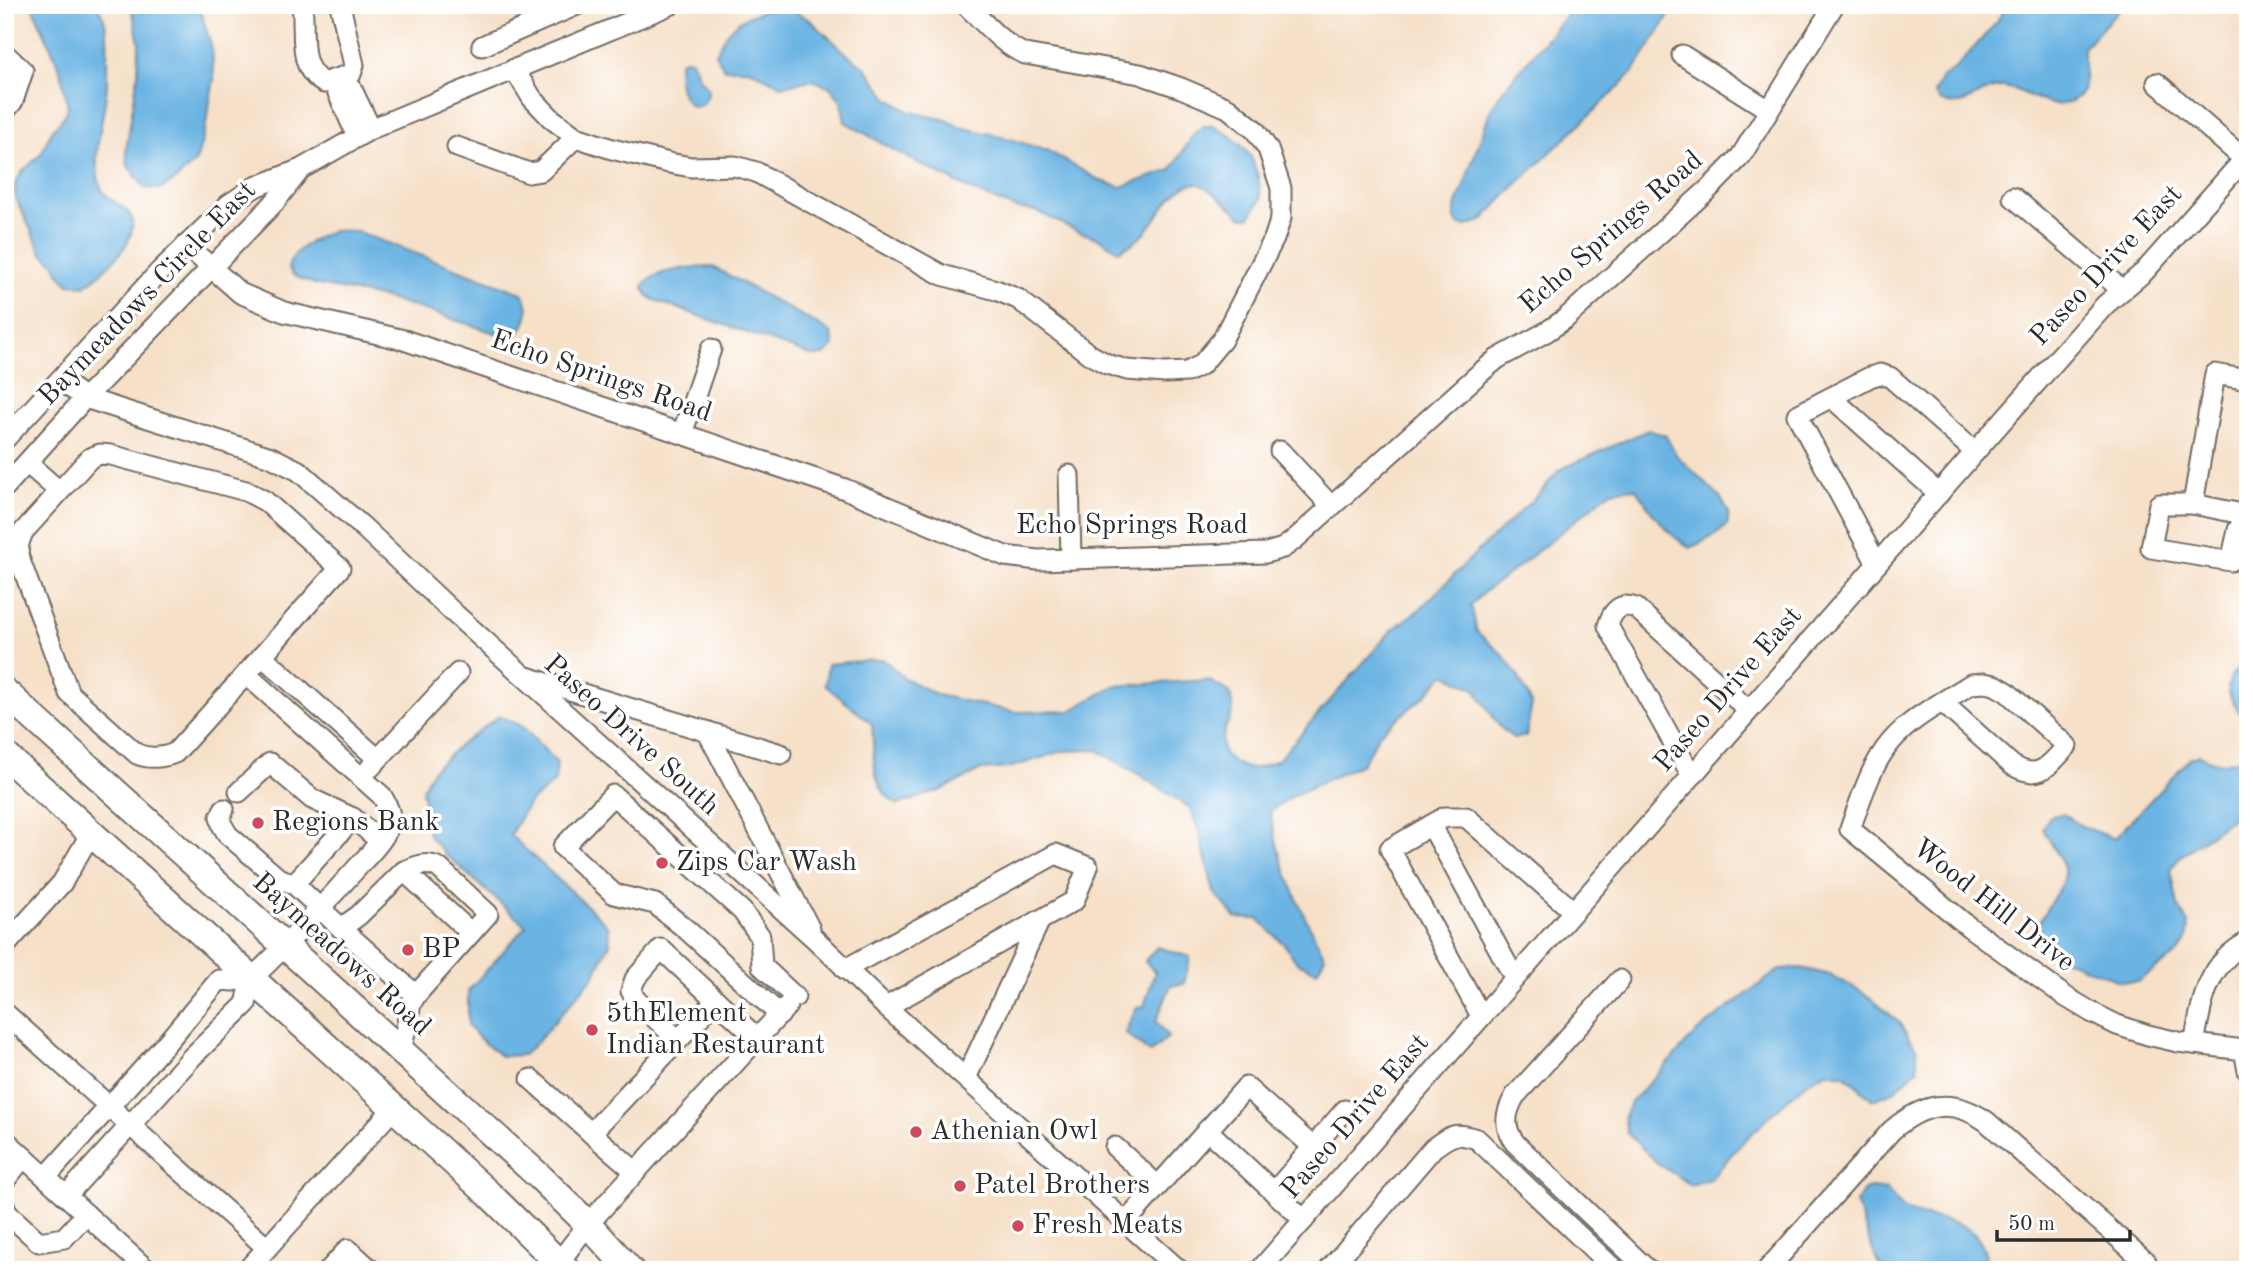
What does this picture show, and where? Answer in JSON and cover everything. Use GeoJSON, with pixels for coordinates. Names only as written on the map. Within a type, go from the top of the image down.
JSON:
{"type":"FeatureCollection","features":[{"type":"Feature","properties":{"kind":"main road","name":"Baymeadows Road"},"geometry":{"type":"LineString","coordinates":[[5,692],[472,1115],[588,1224],[630,1270]]}},
{"type":"Feature","properties":{"kind":"main road"},"geometry":{"type":"LineString","coordinates":[[5,755],[491,1196],[560,1267]]}},
{"type":"Feature","properties":{"kind":"street"},"geometry":{"type":"LineString","coordinates":[[302,5],[305,60],[316,79],[324,83],[351,74],[354,65],[340,5]]}},
{"type":"Feature","properties":{"kind":"street"},"geometry":{"type":"LineString","coordinates":[[482,46],[577,5]]}},
{"type":"Feature","properties":{"kind":"street"},"geometry":{"type":"LineString","coordinates":[[514,69],[531,98],[552,119],[576,137],[612,149],[680,165],[735,166],[756,172],[942,275],[1018,299],[1107,365],[1127,370],[1165,373],[1187,372],[1202,365],[1222,340],[1282,218],[1281,188],[1261,136],[1228,108],[1181,88],[1140,74],[1014,50],[966,5]]}},
{"type":"Feature","properties":{"kind":"street","name":"Echo Springs Road"},"geometry":{"type":"LineString","coordinates":[[186,246],[240,293],[284,312],[404,340],[845,489],[1005,556],[1038,560],[1266,553],[1283,548],[1294,540],[1497,359],[1566,318],[1713,185],[1741,156],[1835,5]]}},
{"type":"Feature","properties":{"kind":"street","name":"Baymeadows Circle East"},"geometry":{"type":"LineString","coordinates":[[5,439],[161,270],[228,205],[255,187],[301,169],[364,132],[669,6]]}},
{"type":"Feature","properties":{"kind":"street"},"geometry":{"type":"LineString","coordinates":[[5,54],[23,71],[13,101],[5,111]]}},
{"type":"Feature","properties":{"kind":"street"},"geometry":{"type":"LineString","coordinates":[[1682,55],[1769,110]]}},
{"type":"Feature","properties":{"kind":"street"},"geometry":{"type":"LineString","coordinates":[[339,79],[364,132]]}},
{"type":"Feature","properties":{"kind":"street"},"geometry":{"type":"LineString","coordinates":[[2157,83],[2246,157]]}},
{"type":"Feature","properties":{"kind":"street"},"geometry":{"type":"LineString","coordinates":[[457,147],[529,173],[541,171],[576,137]]}},
{"type":"Feature","properties":{"kind":"street","name":"Paseo Drive East"},"geometry":{"type":"LineString","coordinates":[[1260,1270],[2105,305],[2144,272],[2246,157]]}},
{"type":"Feature","properties":{"kind":"street","name":"Baymeadows Circle East"},"geometry":{"type":"LineString","coordinates":[[5,487],[85,398],[274,204],[301,169]]}},
{"type":"Feature","properties":{"kind":"street"},"geometry":{"type":"LineString","coordinates":[[2013,197],[2122,290]]}},
{"type":"Feature","properties":{"kind":"street"},"geometry":{"type":"LineString","coordinates":[[682,434],[711,349]]}},
{"type":"Feature","properties":{"kind":"street"},"geometry":{"type":"LineString","coordinates":[[1877,564],[1797,415],[1880,374],[1890,377],[1975,452]]}},
{"type":"Feature","properties":{"kind":"street"},"geometry":{"type":"LineString","coordinates":[[2193,504],[2215,374],[2248,380]]}},
{"type":"Feature","properties":{"kind":"street","name":"Paseo Drive South"},"geometry":{"type":"LineString","coordinates":[[61,381],[85,398],[271,457],[299,471],[815,939],[886,1007],[1179,1270]]}},
{"type":"Feature","properties":{"kind":"street"},"geometry":{"type":"LineString","coordinates":[[1832,398],[1938,494]]}},
{"type":"Feature","properties":{"kind":"street"},"geometry":{"type":"LineString","coordinates":[[1280,451],[1331,506]]}},
{"type":"Feature","properties":{"kind":"street"},"geometry":{"type":"LineString","coordinates":[[100,454],[246,491],[265,501],[340,568],[262,656],[175,753],[144,757],[137,754],[69,693],[18,555],[23,532],[90,458],[100,454]]}},
{"type":"Feature","properties":{"kind":"street"},"geometry":{"type":"LineString","coordinates":[[27,463],[59,491]]}},
{"type":"Feature","properties":{"kind":"street"},"geometry":{"type":"LineString","coordinates":[[1069,475],[1071,559]]}},
{"type":"Feature","properties":{"kind":"street"},"geometry":{"type":"LineString","coordinates":[[2159,504],[2193,504],[2248,514],[2238,530],[2231,561],[2151,548],[2159,504]]}},
{"type":"Feature","properties":{"kind":"street"},"geometry":{"type":"LineString","coordinates":[[1692,776],[1608,626],[1611,615],[1619,607],[1628,605],[1636,608],[1748,710]]}},
{"type":"Feature","properties":{"kind":"street"},"geometry":{"type":"LineString","coordinates":[[262,656],[377,759]]}},
{"type":"Feature","properties":{"kind":"street"},"geometry":{"type":"LineString","coordinates":[[362,776],[458,673]]}},
{"type":"Feature","properties":{"kind":"street"},"geometry":{"type":"LineString","coordinates":[[46,1177],[219,980],[251,978],[285,947],[321,908],[380,841],[390,825],[389,810],[382,796],[246,674]]}},
{"type":"Feature","properties":{"kind":"street"},"geometry":{"type":"LineString","coordinates":[[523,675],[781,754]]}},
{"type":"Feature","properties":{"kind":"street"},"geometry":{"type":"LineString","coordinates":[[1971,684],[1995,685],[2007,692],[2067,746],[2045,769],[2032,773],[2022,771],[1942,702],[1971,684]]}},
{"type":"Feature","properties":{"kind":"street","name":"Wood Hill Drive"},"geometry":{"type":"LineString","coordinates":[[1942,702],[1907,726],[1880,757],[1850,829],[1969,927],[2066,997],[2117,1025],[2148,1035],[2246,1051],[2248,1071]]}},
{"type":"Feature","properties":{"kind":"street"},"geometry":{"type":"LineString","coordinates":[[707,732],[815,939]]}},
{"type":"Feature","properties":{"kind":"street"},"geometry":{"type":"LineString","coordinates":[[239,792],[270,763],[312,799],[353,818],[380,841]]}},
{"type":"Feature","properties":{"kind":"street"},"geometry":{"type":"LineString","coordinates":[[560,1267],[588,1224],[799,994],[762,966],[760,936],[742,911],[613,795],[563,847],[614,894],[655,904],[687,929],[780,1014]]}},
{"type":"Feature","properties":{"kind":"street"},"geometry":{"type":"LineString","coordinates":[[224,809],[220,817],[228,835],[278,878],[294,884],[416,995]]}},
{"type":"Feature","properties":{"kind":"street"},"geometry":{"type":"LineString","coordinates":[[1481,1016],[1390,849],[1445,817],[1466,817],[1573,911]]}},
{"type":"Feature","properties":{"kind":"street"},"geometry":{"type":"LineString","coordinates":[[294,884],[353,818]]}},
{"type":"Feature","properties":{"kind":"street"},"geometry":{"type":"LineString","coordinates":[[1432,825],[1514,977]]}},
{"type":"Feature","properties":{"kind":"street"},"geometry":{"type":"LineString","coordinates":[[5,946],[62,883],[91,833]]}},
{"type":"Feature","properties":{"kind":"street"},"geometry":{"type":"LineString","coordinates":[[845,969],[1056,854],[1088,867],[1074,901],[886,1007]]}},
{"type":"Feature","properties":{"kind":"street"},"geometry":{"type":"LineString","coordinates":[[341,928],[358,916],[404,871],[471,933],[416,995],[411,1004],[401,1052]]}},
{"type":"Feature","properties":{"kind":"street"},"geometry":{"type":"LineString","coordinates":[[966,1078],[1040,920]]}},
{"type":"Feature","properties":{"kind":"street"},"geometry":{"type":"LineString","coordinates":[[2194,1044],[2203,999],[2210,980],[2220,963],[2248,942]]}},
{"type":"Feature","properties":{"kind":"street"},"geometry":{"type":"LineString","coordinates":[[678,1040],[636,1000],[631,991],[635,979],[661,949],[758,1038]]}},
{"type":"Feature","properties":{"kind":"street"},"geometry":{"type":"LineString","coordinates":[[66,1196],[192,1057],[246,1004],[251,978]]}},
{"type":"Feature","properties":{"kind":"street"},"geometry":{"type":"LineString","coordinates":[[1620,980],[1515,1096],[1508,1107],[1506,1120],[1508,1134],[1514,1143],[1648,1270]]}},
{"type":"Feature","properties":{"kind":"street"},"geometry":{"type":"LineString","coordinates":[[592,1133],[716,1000]]}},
{"type":"Feature","properties":{"kind":"street"},"geometry":{"type":"LineString","coordinates":[[5,1013],[267,1248]]}},
{"type":"Feature","properties":{"kind":"street"},"geometry":{"type":"LineString","coordinates":[[531,1079],[636,1172]]}},
{"type":"Feature","properties":{"kind":"street"},"geometry":{"type":"LineString","coordinates":[[1126,1222],[1246,1087],[1313,1147]]}},
{"type":"Feature","properties":{"kind":"street"},"geometry":{"type":"LineString","coordinates":[[1767,1270],[1892,1130],[1909,1116],[1927,1108],[1945,1106],[1974,1112],[1986,1121],[2146,1262],[2150,1270]]}},
{"type":"Feature","properties":{"kind":"street"},"geometry":{"type":"LineString","coordinates":[[247,1270],[394,1108]]}},
{"type":"Feature","properties":{"kind":"street"},"geometry":{"type":"LineString","coordinates":[[1274,1192],[1345,1110]]}},
{"type":"Feature","properties":{"kind":"street"},"geometry":{"type":"LineString","coordinates":[[1206,1130],[1304,1220]]}},
{"type":"Feature","properties":{"kind":"street"},"geometry":{"type":"LineString","coordinates":[[1329,1270],[1433,1148],[1450,1135],[1461,1134],[1478,1139],[1615,1270]]}},
{"type":"Feature","properties":{"kind":"street"},"geometry":{"type":"LineString","coordinates":[[5,1140],[147,1270]]}},
{"type":"Feature","properties":{"kind":"street"},"geometry":{"type":"LineString","coordinates":[[1115,1147],[1157,1185]]}},
{"type":"Feature","properties":{"kind":"street"},"geometry":{"type":"LineString","coordinates":[[5,1180],[24,1157]]}},
{"type":"Feature","properties":{"kind":"street"},"geometry":{"type":"LineString","coordinates":[[5,1207],[6,1212],[39,1242],[64,1238],[86,1214]]}},
{"type":"Feature","properties":{"kind":"street"},"geometry":{"type":"LineString","coordinates":[[329,1270],[348,1249],[371,1270]]}},
{"type":"Feature","properties":{"kind":"water"},"geometry":{"type":"Polygon","coordinates":[[[32,5],[97,5],[106,30],[107,85],[97,151],[98,174],[103,192],[130,215],[132,229],[120,253],[85,286],[69,284],[59,274],[54,263],[42,253],[15,197],[15,184],[22,172],[41,154],[52,130],[64,117],[68,106],[60,69],[32,5]]]}},
{"type":"Feature","properties":{"kind":"water"},"geometry":{"type":"Polygon","coordinates":[[[131,5],[199,5],[212,49],[214,79],[196,161],[162,189],[145,188],[128,166],[126,150],[138,74],[139,42],[131,5]]]}},
{"type":"Feature","properties":{"kind":"water"},"geometry":{"type":"Polygon","coordinates":[[[1575,5],[1676,5],[1633,72],[1614,92],[1482,221],[1467,226],[1458,225],[1455,210],[1491,109],[1503,90],[1575,5]]]}},
{"type":"Feature","properties":{"kind":"water"},"geometry":{"type":"Polygon","coordinates":[[[2007,5],[2123,5],[2084,48],[2084,86],[2075,99],[2066,103],[2048,103],[2003,87],[1985,91],[1959,104],[1950,104],[1934,93],[1942,78],[1957,67],[1996,23],[2007,5]]]}},
{"type":"Feature","properties":{"kind":"water"},"geometry":{"type":"Polygon","coordinates":[[[766,10],[792,10],[810,20],[865,67],[888,98],[910,112],[947,120],[959,127],[1048,151],[1101,181],[1121,187],[1171,170],[1194,134],[1204,126],[1213,126],[1229,135],[1251,157],[1258,176],[1261,199],[1250,217],[1242,217],[1209,189],[1199,184],[1191,184],[1175,194],[1142,236],[1118,251],[1100,239],[1036,211],[1017,209],[971,190],[845,122],[841,100],[829,86],[812,80],[781,86],[749,69],[724,69],[716,54],[725,36],[741,20],[766,10]]]}},
{"type":"Feature","properties":{"kind":"water"},"geometry":{"type":"Polygon","coordinates":[[[684,59],[693,61],[699,78],[709,89],[706,100],[699,106],[691,105],[681,89],[679,63],[684,59]]]}},
{"type":"Feature","properties":{"kind":"water"},"geometry":{"type":"Polygon","coordinates":[[[336,230],[358,232],[522,293],[528,311],[525,323],[513,338],[507,337],[381,297],[314,284],[294,276],[288,268],[295,254],[314,239],[336,230]]]}},
{"type":"Feature","properties":{"kind":"water"},"geometry":{"type":"Polygon","coordinates":[[[713,267],[831,333],[834,346],[824,355],[813,356],[654,300],[647,295],[643,287],[655,276],[664,273],[713,267]]]}},
{"type":"Feature","properties":{"kind":"water"},"geometry":{"type":"Polygon","coordinates":[[[1648,430],[1665,435],[1677,456],[1720,497],[1729,513],[1727,526],[1690,548],[1655,516],[1635,488],[1611,491],[1471,605],[1477,632],[1503,655],[1518,676],[1532,704],[1526,736],[1514,739],[1499,726],[1475,689],[1445,674],[1426,695],[1379,734],[1362,764],[1294,795],[1270,811],[1284,867],[1325,957],[1317,971],[1297,963],[1285,945],[1258,919],[1236,918],[1214,892],[1190,808],[1097,750],[1063,751],[1009,768],[981,770],[942,790],[898,805],[888,798],[877,780],[872,724],[825,685],[828,664],[883,659],[904,678],[937,695],[1015,712],[1070,711],[1114,686],[1208,680],[1229,692],[1231,700],[1232,712],[1222,739],[1224,754],[1244,767],[1262,766],[1278,760],[1392,630],[1421,608],[1539,494],[1559,470],[1648,430]]]}},
{"type":"Feature","properties":{"kind":"water"},"geometry":{"type":"Polygon","coordinates":[[[2248,659],[2248,722],[2234,703],[2228,687],[2232,675],[2248,659]]]}},
{"type":"Feature","properties":{"kind":"water"},"geometry":{"type":"Polygon","coordinates":[[[499,716],[522,726],[557,763],[555,782],[529,803],[510,835],[602,920],[608,927],[610,943],[594,976],[538,1041],[523,1055],[501,1056],[468,1026],[468,991],[526,926],[446,855],[429,836],[422,789],[433,770],[460,745],[499,716]]]}},
{"type":"Feature","properties":{"kind":"water"},"geometry":{"type":"Polygon","coordinates":[[[2199,755],[2224,763],[2248,755],[2248,801],[2241,812],[2181,856],[2171,869],[2178,906],[2189,924],[2187,940],[2177,954],[2137,982],[2119,981],[2055,956],[2043,945],[2036,929],[2064,874],[2062,863],[2043,828],[2050,816],[2063,814],[2082,826],[2114,839],[2190,758],[2199,755]]]}},
{"type":"Feature","properties":{"kind":"water"},"geometry":{"type":"Polygon","coordinates":[[[1157,947],[1190,957],[1184,984],[1171,985],[1156,1021],[1168,1037],[1150,1053],[1125,1033],[1136,1008],[1144,1006],[1155,972],[1145,961],[1157,947]]]}},
{"type":"Feature","properties":{"kind":"water"},"geometry":{"type":"Polygon","coordinates":[[[1801,968],[1830,975],[1863,992],[1899,1022],[1917,1050],[1917,1070],[1893,1092],[1873,1100],[1845,1075],[1826,1072],[1806,1083],[1772,1114],[1737,1148],[1711,1179],[1691,1185],[1657,1163],[1627,1133],[1624,1116],[1632,1101],[1698,1031],[1780,969],[1801,968]]]}},
{"type":"Feature","properties":{"kind":"water"},"geometry":{"type":"Polygon","coordinates":[[[1864,1190],[1888,1190],[1898,1205],[1907,1211],[1953,1222],[1973,1233],[1986,1256],[1979,1270],[1882,1270],[1856,1203],[1864,1190]]]}},
{"type":"Feature","properties":{"kind":"place","name":"Regions Bank"},"geometry":{"type":"Point","coordinates":[258,823]}},
{"type":"Feature","properties":{"kind":"place","name":"Zips Car Wash"},"geometry":{"type":"Point","coordinates":[662,863]}},
{"type":"Feature","properties":{"kind":"place","name":"BP"},"geometry":{"type":"Point","coordinates":[408,950]}},
{"type":"Feature","properties":{"kind":"place","name":"5thElement Indian Restaurant"},"geometry":{"type":"Point","coordinates":[592,1030]}},
{"type":"Feature","properties":{"kind":"place","name":"Athenian Owl"},"geometry":{"type":"Point","coordinates":[916,1132]}},
{"type":"Feature","properties":{"kind":"place","name":"Patel Brothers"},"geometry":{"type":"Point","coordinates":[960,1186]}},
{"type":"Feature","properties":{"kind":"place","name":"Fresh Meats"},"geometry":{"type":"Point","coordinates":[1018,1226]}}]}
